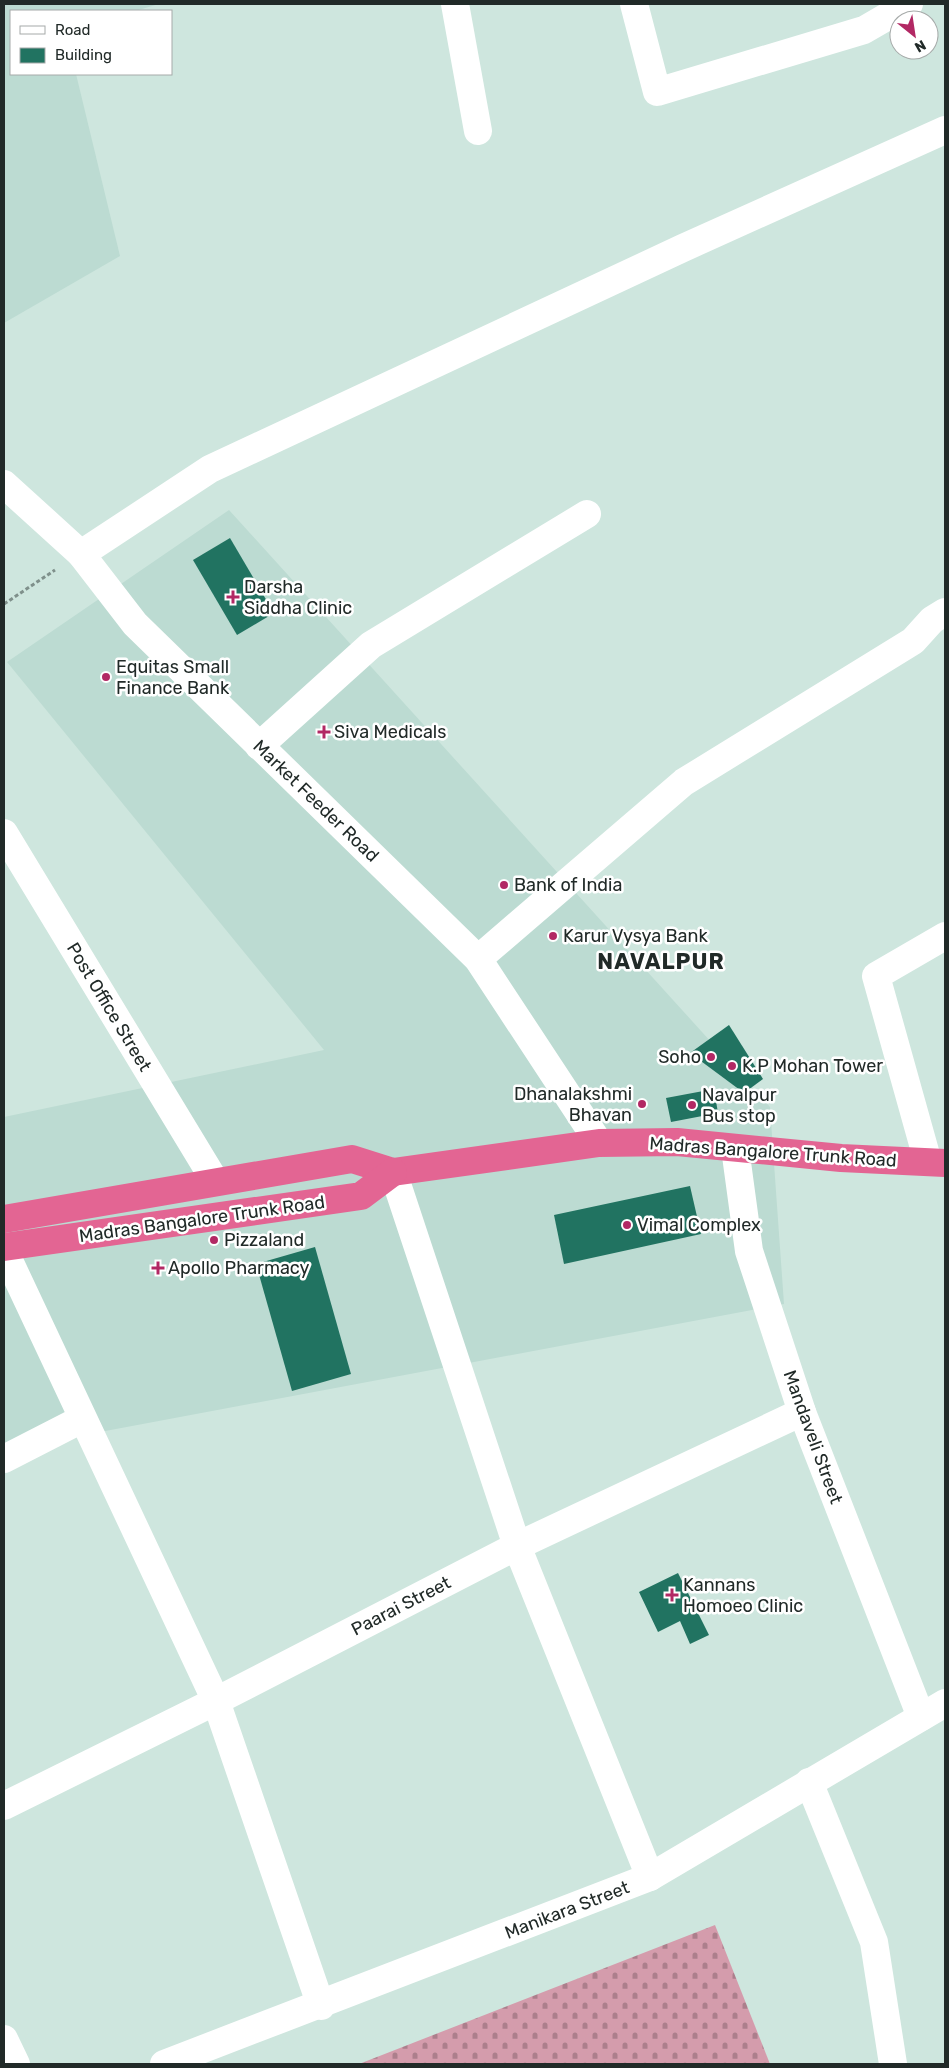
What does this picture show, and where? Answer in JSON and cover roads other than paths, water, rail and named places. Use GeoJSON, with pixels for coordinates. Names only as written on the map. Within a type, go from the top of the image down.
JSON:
{"type":"FeatureCollection","features":[{"type":"Feature","properties":{"kind":"highway","name":"Madras Bangalore Trunk Road"},"geometry":{"type":"LineString","coordinates":[[4,1219],[215,1181],[352,1159],[393,1172],[598,1143],[677,1142],[841,1158],[937,1163]]}},
{"type":"Feature","properties":{"kind":"highway","name":"Madras Bangalore Trunk Road"},"geometry":{"type":"LineString","coordinates":[[4,1248],[361,1196],[393,1172]]}},
{"type":"Feature","properties":{"kind":"street"},"geometry":{"type":"LineString","coordinates":[[455,4],[478,131]]}},
{"type":"Feature","properties":{"kind":"street"},"geometry":{"type":"LineString","coordinates":[[634,4],[657,92],[864,30],[909,4]]}},
{"type":"Feature","properties":{"kind":"street"},"geometry":{"type":"LineString","coordinates":[[81,554],[210,469],[683,248],[945,130]]}},
{"type":"Feature","properties":{"kind":"street","name":"Market Feeder Road"},"geometry":{"type":"LineString","coordinates":[[4,484],[81,554],[135,624],[478,959],[598,1143]]}},
{"type":"Feature","properties":{"kind":"street"},"geometry":{"type":"LineString","coordinates":[[259,746],[371,644],[587,514]]}},
{"type":"Feature","properties":{"kind":"street"},"geometry":{"type":"LineString","coordinates":[[478,959],[684,782],[913,641],[932,620],[945,612]]}},
{"type":"Feature","properties":{"kind":"street","name":"Post Office Street"},"geometry":{"type":"LineString","coordinates":[[4,834],[215,1181]]}},
{"type":"Feature","properties":{"kind":"street"},"geometry":{"type":"LineString","coordinates":[[937,1163],[876,976],[945,936]]}},
{"type":"Feature","properties":{"kind":"street","name":"Mandaveli Street"},"geometry":{"type":"LineString","coordinates":[[735,1148],[749,1251],[802,1412],[922,1717]]}},
{"type":"Feature","properties":{"kind":"street"},"geometry":{"type":"LineString","coordinates":[[393,1172],[518,1546],[650,1877]]}},
{"type":"Feature","properties":{"kind":"street"},"geometry":{"type":"LineString","coordinates":[[4,1248],[82,1419],[216,1701],[321,2006]]}},
{"type":"Feature","properties":{"kind":"street","name":"Paarai Street"},"geometry":{"type":"LineString","coordinates":[[4,1806],[216,1701],[518,1546],[802,1412]]}},
{"type":"Feature","properties":{"kind":"street"},"geometry":{"type":"LineString","coordinates":[[4,1459],[82,1419]]}},
{"type":"Feature","properties":{"kind":"street","name":"Manikara Street"},"geometry":{"type":"LineString","coordinates":[[164,2064],[321,2006],[650,1877],[945,1703]]}},
{"type":"Feature","properties":{"kind":"street"},"geometry":{"type":"LineString","coordinates":[[809,1782],[874,1942],[893,2064]]}},
{"type":"Feature","properties":{"kind":"street"},"geometry":{"type":"LineString","coordinates":[[4,2039],[16,2064]]}},
{"type":"Feature","properties":{"kind":"place","name":"Darsha Siddha Clinic"},"geometry":{"type":"Point","coordinates":[233,597]}},
{"type":"Feature","properties":{"kind":"place","name":"Equitas Small Finance Bank"},"geometry":{"type":"Point","coordinates":[106,677]}},
{"type":"Feature","properties":{"kind":"place","name":"Siva Medicals"},"geometry":{"type":"Point","coordinates":[324,732]}},
{"type":"Feature","properties":{"kind":"place","name":"Bank of India"},"geometry":{"type":"Point","coordinates":[504,885]}},
{"type":"Feature","properties":{"kind":"place","name":"Karur Vysya Bank"},"geometry":{"type":"Point","coordinates":[553,936]}},
{"type":"Feature","properties":{"kind":"place","name":"Soho"},"geometry":{"type":"Point","coordinates":[711,1057]}},
{"type":"Feature","properties":{"kind":"place","name":"K.P Mohan Tower"},"geometry":{"type":"Point","coordinates":[732,1066]}},
{"type":"Feature","properties":{"kind":"place","name":"Dhanalakshmi Bhavan"},"geometry":{"type":"Point","coordinates":[642,1104]}},
{"type":"Feature","properties":{"kind":"place","name":"Navalpur Bus stop"},"geometry":{"type":"Point","coordinates":[692,1105]}},
{"type":"Feature","properties":{"kind":"place","name":"Vimal Complex"},"geometry":{"type":"Point","coordinates":[627,1225]}},
{"type":"Feature","properties":{"kind":"place","name":"Pizzaland"},"geometry":{"type":"Point","coordinates":[214,1240]}},
{"type":"Feature","properties":{"kind":"place","name":"Apollo Pharmacy"},"geometry":{"type":"Point","coordinates":[158,1268]}},
{"type":"Feature","properties":{"kind":"place","name":"Kannans Homoeo Clinic"},"geometry":{"type":"Point","coordinates":[672,1595]}},
{"type":"Feature","properties":{"kind":"district","name":"NAVALPUR"},"geometry":{"type":"Point","coordinates":[661,961]}}]}
